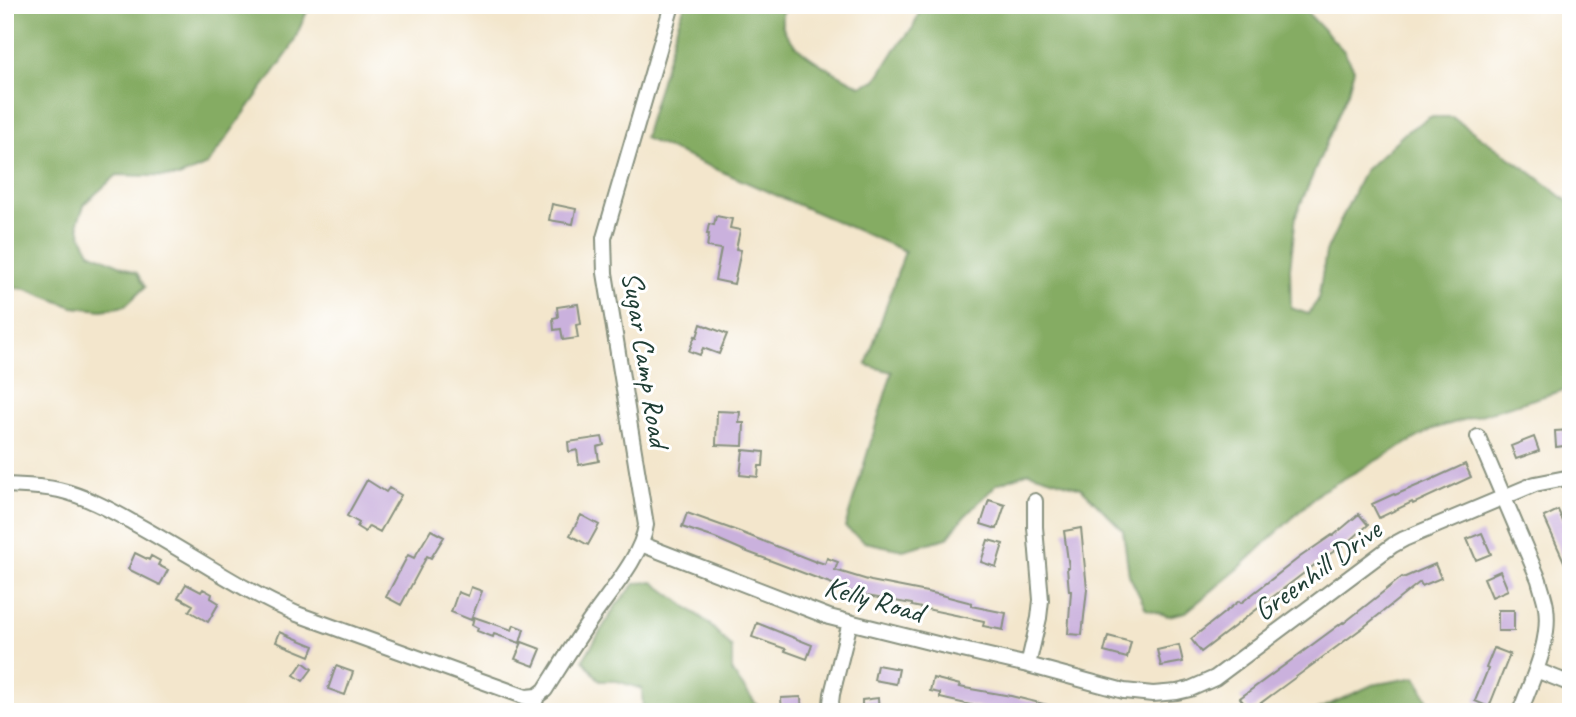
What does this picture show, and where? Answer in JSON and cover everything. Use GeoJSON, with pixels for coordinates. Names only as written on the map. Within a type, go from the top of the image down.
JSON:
{"type":"FeatureCollection","features":[{"type":"Feature","properties":{"kind":"street","name":"Sugar Camp Road"},"geometry":{"type":"LineString","coordinates":[[532,712],[537,696],[545,690],[641,544],[646,526],[605,273],[604,237],[672,5]]}},
{"type":"Feature","properties":{"kind":"street"},"geometry":{"type":"LineString","coordinates":[[1478,437],[1539,580],[1546,604],[1546,633],[1520,712]]}},
{"type":"Feature","properties":{"kind":"street","name":"Greenhill Drive"},"geometry":{"type":"LineString","coordinates":[[1098,684],[1124,691],[1153,694],[1177,692],[1215,678],[1393,545],[1535,484],[1571,477]]}},
{"type":"Feature","properties":{"kind":"street"},"geometry":{"type":"LineString","coordinates":[[5,485],[34,486],[81,497],[126,518],[273,603],[297,614],[526,696],[537,696]]}},
{"type":"Feature","properties":{"kind":"street"},"geometry":{"type":"LineString","coordinates":[[1028,665],[1041,600],[1035,501]]}},
{"type":"Feature","properties":{"kind":"street","name":"Kelly Road"},"geometry":{"type":"LineString","coordinates":[[641,544],[829,617],[1098,684]]}},
{"type":"Feature","properties":{"kind":"street"},"geometry":{"type":"LineString","coordinates":[[830,712],[849,622]]}},
{"type":"Feature","properties":{"kind":"street"},"geometry":{"type":"LineString","coordinates":[[1536,670],[1571,684]]}},
{"type":"Feature","properties":{"kind":"green space"},"geometry":{"type":"Polygon","coordinates":[[[5,5],[310,5],[290,50],[207,165],[179,177],[117,175],[85,203],[78,222],[90,252],[137,273],[145,287],[125,306],[102,310],[73,307],[26,289],[5,287],[5,5]]]}},
{"type":"Feature","properties":{"kind":"green space"},"geometry":{"type":"Polygon","coordinates":[[[685,5],[783,5],[782,24],[796,45],[816,61],[861,86],[876,80],[896,48],[913,28],[922,5],[1300,5],[1344,51],[1354,69],[1348,92],[1296,215],[1290,268],[1291,308],[1308,314],[1318,300],[1326,252],[1364,171],[1406,132],[1430,117],[1452,117],[1571,204],[1571,388],[1433,429],[1320,492],[1238,569],[1186,612],[1168,616],[1146,609],[1129,575],[1123,530],[1081,488],[1029,472],[997,484],[947,538],[903,550],[865,542],[845,527],[892,372],[866,365],[905,251],[644,138],[685,5]]]}},
{"type":"Feature","properties":{"kind":"green space"},"geometry":{"type":"Polygon","coordinates":[[[653,582],[707,622],[732,648],[732,672],[762,712],[643,712],[642,689],[617,681],[600,681],[583,660],[617,604],[636,583],[653,582]]]}},
{"type":"Feature","properties":{"kind":"green space"},"geometry":{"type":"Polygon","coordinates":[[[1416,677],[1428,701],[1424,712],[1313,712],[1372,685],[1416,677]]]}},
{"type":"Feature","properties":{"kind":"building"},"geometry":{"type":"Polygon","coordinates":[[[552,204],[576,209],[573,224],[549,220],[552,204]]]}},
{"type":"Feature","properties":{"kind":"building"},"geometry":{"type":"Polygon","coordinates":[[[716,216],[732,219],[730,228],[740,230],[736,249],[741,250],[734,284],[715,280],[721,249],[707,247],[707,234],[709,224],[714,225],[716,216]]]}},
{"type":"Feature","properties":{"kind":"building"},"geometry":{"type":"Polygon","coordinates":[[[578,304],[581,324],[576,325],[578,338],[563,340],[561,329],[554,330],[553,318],[558,317],[557,307],[578,304]]]}},
{"type":"Feature","properties":{"kind":"building"},"geometry":{"type":"Polygon","coordinates":[[[701,324],[727,334],[719,354],[703,348],[700,355],[689,351],[701,324]]]}},
{"type":"Feature","properties":{"kind":"building"},"geometry":{"type":"Polygon","coordinates":[[[717,411],[740,412],[739,423],[744,423],[743,446],[716,445],[717,411]]]}},
{"type":"Feature","properties":{"kind":"building"},"geometry":{"type":"Polygon","coordinates":[[[1571,430],[1571,445],[1556,447],[1555,431],[1571,430]]]}},
{"type":"Feature","properties":{"kind":"building"},"geometry":{"type":"Polygon","coordinates":[[[602,437],[604,445],[597,447],[599,461],[579,465],[577,450],[569,452],[568,442],[602,437]]]}},
{"type":"Feature","properties":{"kind":"building"},"geometry":{"type":"Polygon","coordinates":[[[1534,437],[1539,451],[1516,459],[1511,446],[1534,437]]]}},
{"type":"Feature","properties":{"kind":"building"},"geometry":{"type":"Polygon","coordinates":[[[743,450],[764,452],[763,466],[759,466],[758,477],[740,475],[743,450]]]}},
{"type":"Feature","properties":{"kind":"building"},"geometry":{"type":"Polygon","coordinates":[[[1465,464],[1471,477],[1379,518],[1372,504],[1465,464]]]}},
{"type":"Feature","properties":{"kind":"building"},"geometry":{"type":"Polygon","coordinates":[[[367,480],[386,492],[389,488],[401,495],[380,532],[369,526],[365,532],[357,527],[359,523],[347,516],[367,480]]]}},
{"type":"Feature","properties":{"kind":"building"},"geometry":{"type":"Polygon","coordinates":[[[989,500],[1005,505],[997,529],[981,524],[989,500]]]}},
{"type":"Feature","properties":{"kind":"building"},"geometry":{"type":"Polygon","coordinates":[[[1558,510],[1571,539],[1571,577],[1544,517],[1558,510]]]}},
{"type":"Feature","properties":{"kind":"building"},"geometry":{"type":"Polygon","coordinates":[[[687,513],[816,562],[825,564],[827,558],[838,562],[835,570],[1006,613],[1003,630],[983,626],[984,621],[842,589],[682,527],[687,513]]]}},
{"type":"Feature","properties":{"kind":"building"},"geometry":{"type":"Polygon","coordinates":[[[1359,514],[1368,525],[1351,540],[1201,652],[1191,639],[1239,601],[1241,603],[1300,557],[1333,536],[1359,514]]]}},
{"type":"Feature","properties":{"kind":"building"},"geometry":{"type":"Polygon","coordinates":[[[581,515],[599,525],[588,545],[570,535],[581,515]]]}},
{"type":"Feature","properties":{"kind":"building"},"geometry":{"type":"Polygon","coordinates":[[[1081,528],[1087,589],[1082,635],[1068,634],[1071,591],[1064,531],[1081,528]]]}},
{"type":"Feature","properties":{"kind":"building"},"geometry":{"type":"Polygon","coordinates":[[[431,530],[444,537],[431,558],[427,556],[401,605],[386,597],[408,555],[414,558],[431,530]]]}},
{"type":"Feature","properties":{"kind":"building"},"geometry":{"type":"Polygon","coordinates":[[[1482,533],[1491,554],[1476,560],[1467,539],[1482,533]]]}},
{"type":"Feature","properties":{"kind":"building"},"geometry":{"type":"Polygon","coordinates":[[[988,540],[1003,544],[996,567],[981,562],[988,540]]]}},
{"type":"Feature","properties":{"kind":"building"},"geometry":{"type":"Polygon","coordinates":[[[135,553],[149,560],[151,556],[160,561],[158,565],[168,570],[160,585],[128,569],[135,553]]]}},
{"type":"Feature","properties":{"kind":"building"},"geometry":{"type":"Polygon","coordinates":[[[1435,564],[1441,578],[1422,586],[1420,582],[1250,711],[1240,698],[1344,623],[1402,577],[1435,564]]]}},
{"type":"Feature","properties":{"kind":"building"},"geometry":{"type":"Polygon","coordinates":[[[1500,571],[1508,590],[1492,597],[1484,578],[1500,571]]]}},
{"type":"Feature","properties":{"kind":"building"},"geometry":{"type":"Polygon","coordinates":[[[186,584],[212,594],[211,598],[219,603],[208,622],[189,611],[193,605],[178,597],[186,584]]]}},
{"type":"Feature","properties":{"kind":"building"},"geometry":{"type":"Polygon","coordinates":[[[471,587],[482,591],[471,620],[451,612],[458,592],[468,596],[471,587]]]}},
{"type":"Feature","properties":{"kind":"building"},"geometry":{"type":"Polygon","coordinates":[[[1498,610],[1514,610],[1514,631],[1498,631],[1498,610]]]}},
{"type":"Feature","properties":{"kind":"building"},"geometry":{"type":"Polygon","coordinates":[[[474,617],[512,630],[514,625],[524,629],[520,643],[477,631],[478,628],[472,625],[474,617]]]}},
{"type":"Feature","properties":{"kind":"building"},"geometry":{"type":"Polygon","coordinates":[[[757,623],[812,645],[807,659],[752,637],[757,623]]]}},
{"type":"Feature","properties":{"kind":"building"},"geometry":{"type":"Polygon","coordinates":[[[280,632],[314,646],[310,656],[276,642],[280,632]]]}},
{"type":"Feature","properties":{"kind":"building"},"geometry":{"type":"Polygon","coordinates":[[[1108,636],[1131,642],[1127,658],[1104,652],[1108,636]]]}},
{"type":"Feature","properties":{"kind":"building"},"geometry":{"type":"Polygon","coordinates":[[[522,642],[541,649],[534,666],[515,659],[522,642]]]}},
{"type":"Feature","properties":{"kind":"building"},"geometry":{"type":"Polygon","coordinates":[[[1179,645],[1183,662],[1161,666],[1157,650],[1179,645]]]}},
{"type":"Feature","properties":{"kind":"building"},"geometry":{"type":"Polygon","coordinates":[[[1494,648],[1510,654],[1489,707],[1475,701],[1494,648]]]}},
{"type":"Feature","properties":{"kind":"building"},"geometry":{"type":"Polygon","coordinates":[[[303,662],[312,669],[303,681],[294,675],[303,662]]]}},
{"type":"Feature","properties":{"kind":"building"},"geometry":{"type":"Polygon","coordinates":[[[877,665],[899,669],[896,684],[874,680],[877,665]]]}},
{"type":"Feature","properties":{"kind":"building"},"geometry":{"type":"Polygon","coordinates":[[[336,666],[353,672],[345,695],[328,689],[336,666]]]}},
{"type":"Feature","properties":{"kind":"building"},"geometry":{"type":"Polygon","coordinates":[[[933,678],[960,685],[959,687],[1060,708],[1059,712],[1001,712],[940,698],[940,693],[930,691],[933,678]]]}},
{"type":"Feature","properties":{"kind":"building"},"geometry":{"type":"Polygon","coordinates":[[[801,697],[802,712],[782,712],[781,698],[801,697]]]}},
{"type":"Feature","properties":{"kind":"building"},"geometry":{"type":"Polygon","coordinates":[[[878,698],[879,712],[862,712],[862,700],[878,698]]]}}]}
